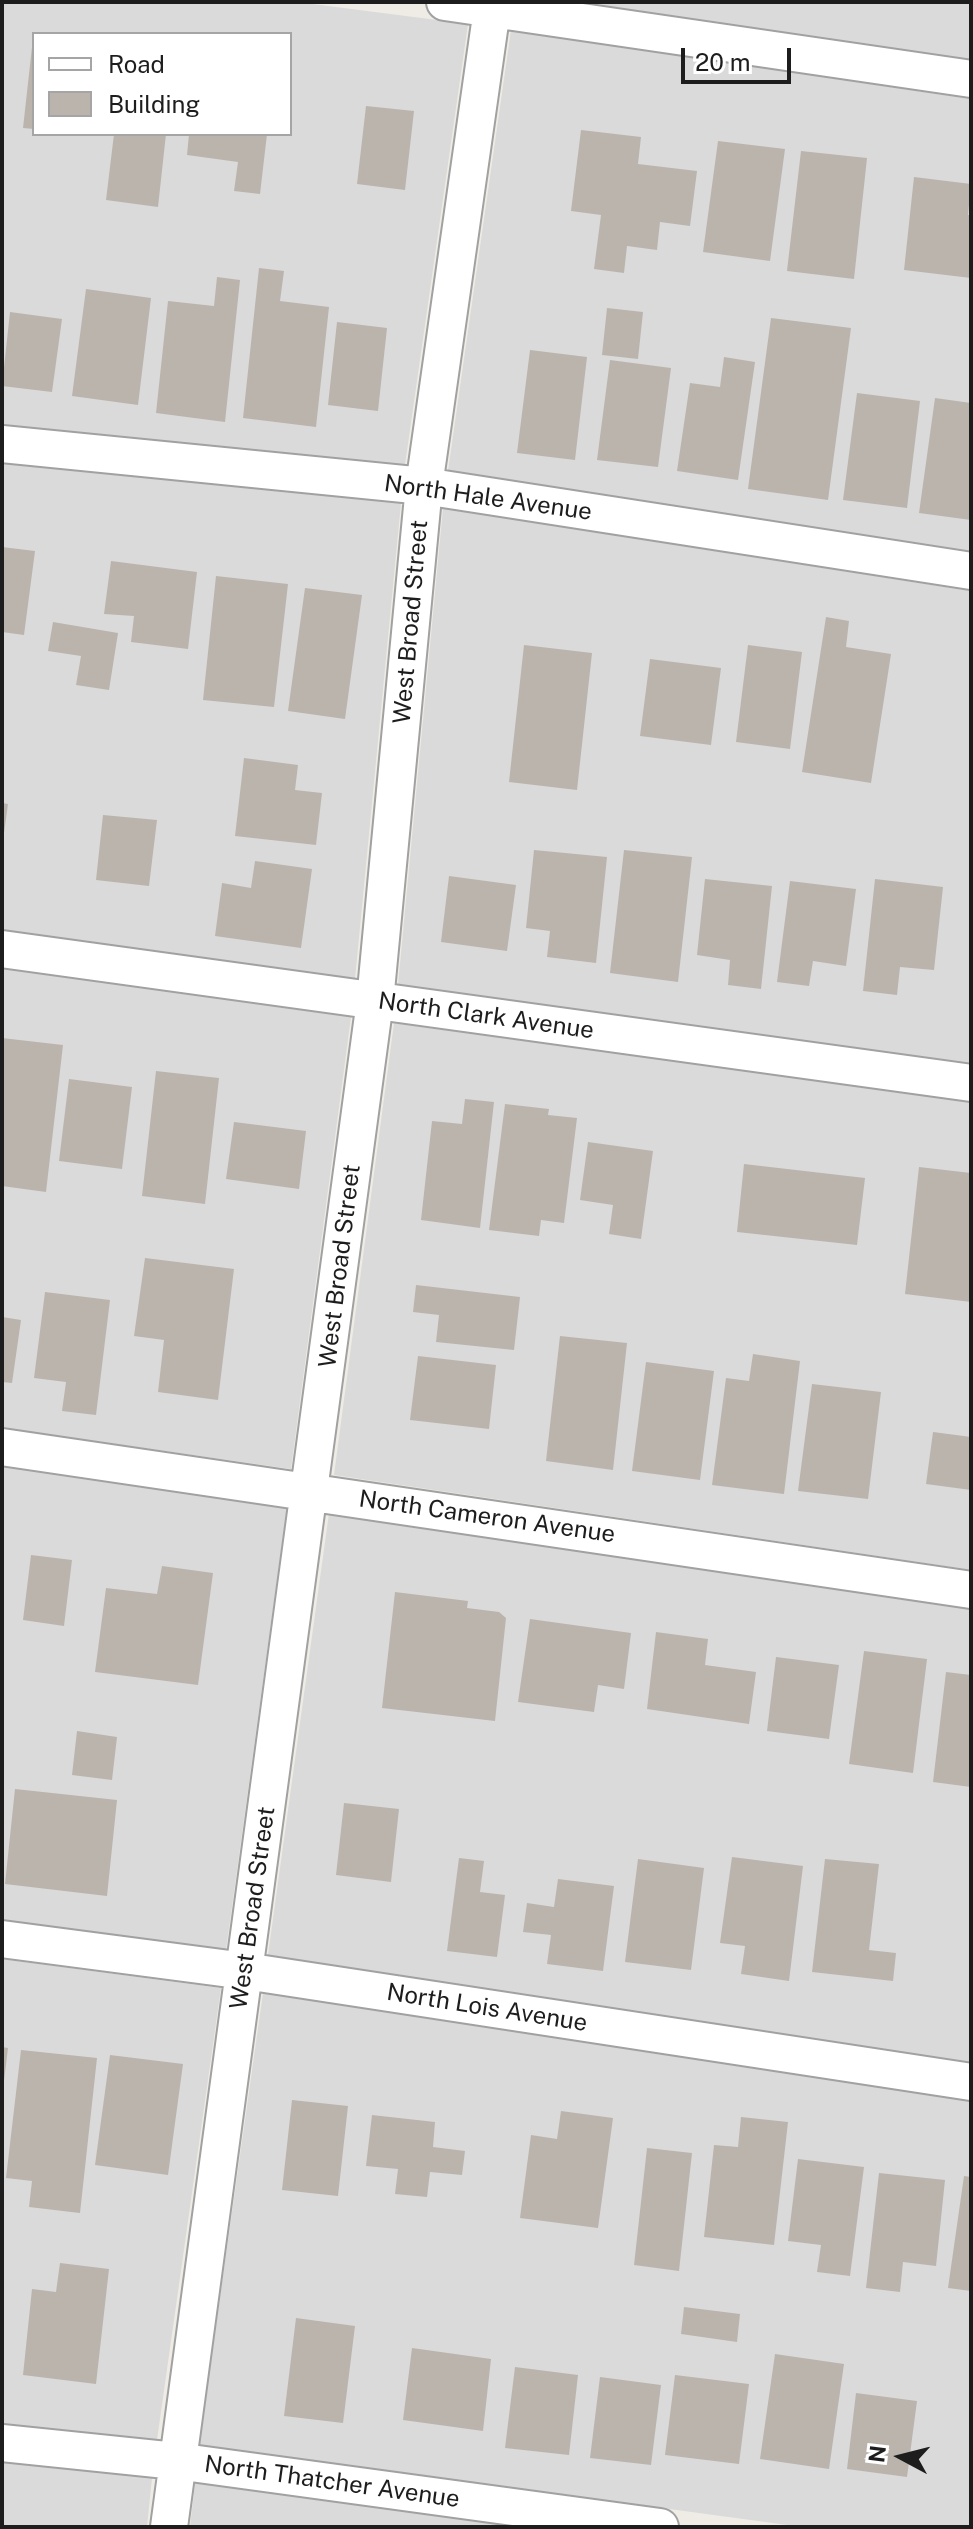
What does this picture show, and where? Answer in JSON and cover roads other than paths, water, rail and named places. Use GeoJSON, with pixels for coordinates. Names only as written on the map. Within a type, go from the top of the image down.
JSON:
{"type":"FeatureCollection","features":[{"type":"Feature","properties":{"kind":"street"},"geometry":{"type":"LineString","coordinates":[[445,2],[493,5],[971,79]]}},
{"type":"Feature","properties":{"kind":"street","name":"West Broad Street"},"geometry":{"type":"LineString","coordinates":[[169,2527],[375,1001],[424,486],[493,5]]}},
{"type":"Feature","properties":{"kind":"street","name":"North Hale Avenue"},"geometry":{"type":"LineString","coordinates":[[2,444],[424,486],[971,571]]}},
{"type":"Feature","properties":{"kind":"street","name":"North Clark Avenue"},"geometry":{"type":"LineString","coordinates":[[2,949],[971,1083]]}},
{"type":"Feature","properties":{"kind":"street","name":"North Cameron Avenue"},"geometry":{"type":"LineString","coordinates":[[2,1447],[971,1590]]}},
{"type":"Feature","properties":{"kind":"street","name":"North Lois Avenue"},"geometry":{"type":"LineString","coordinates":[[2,1939],[245,1971],[971,2082]]}},
{"type":"Feature","properties":{"kind":"street","name":"North Thatcher Avenue"},"geometry":{"type":"LineString","coordinates":[[2,2443],[176,2461],[660,2527]]}}]}
